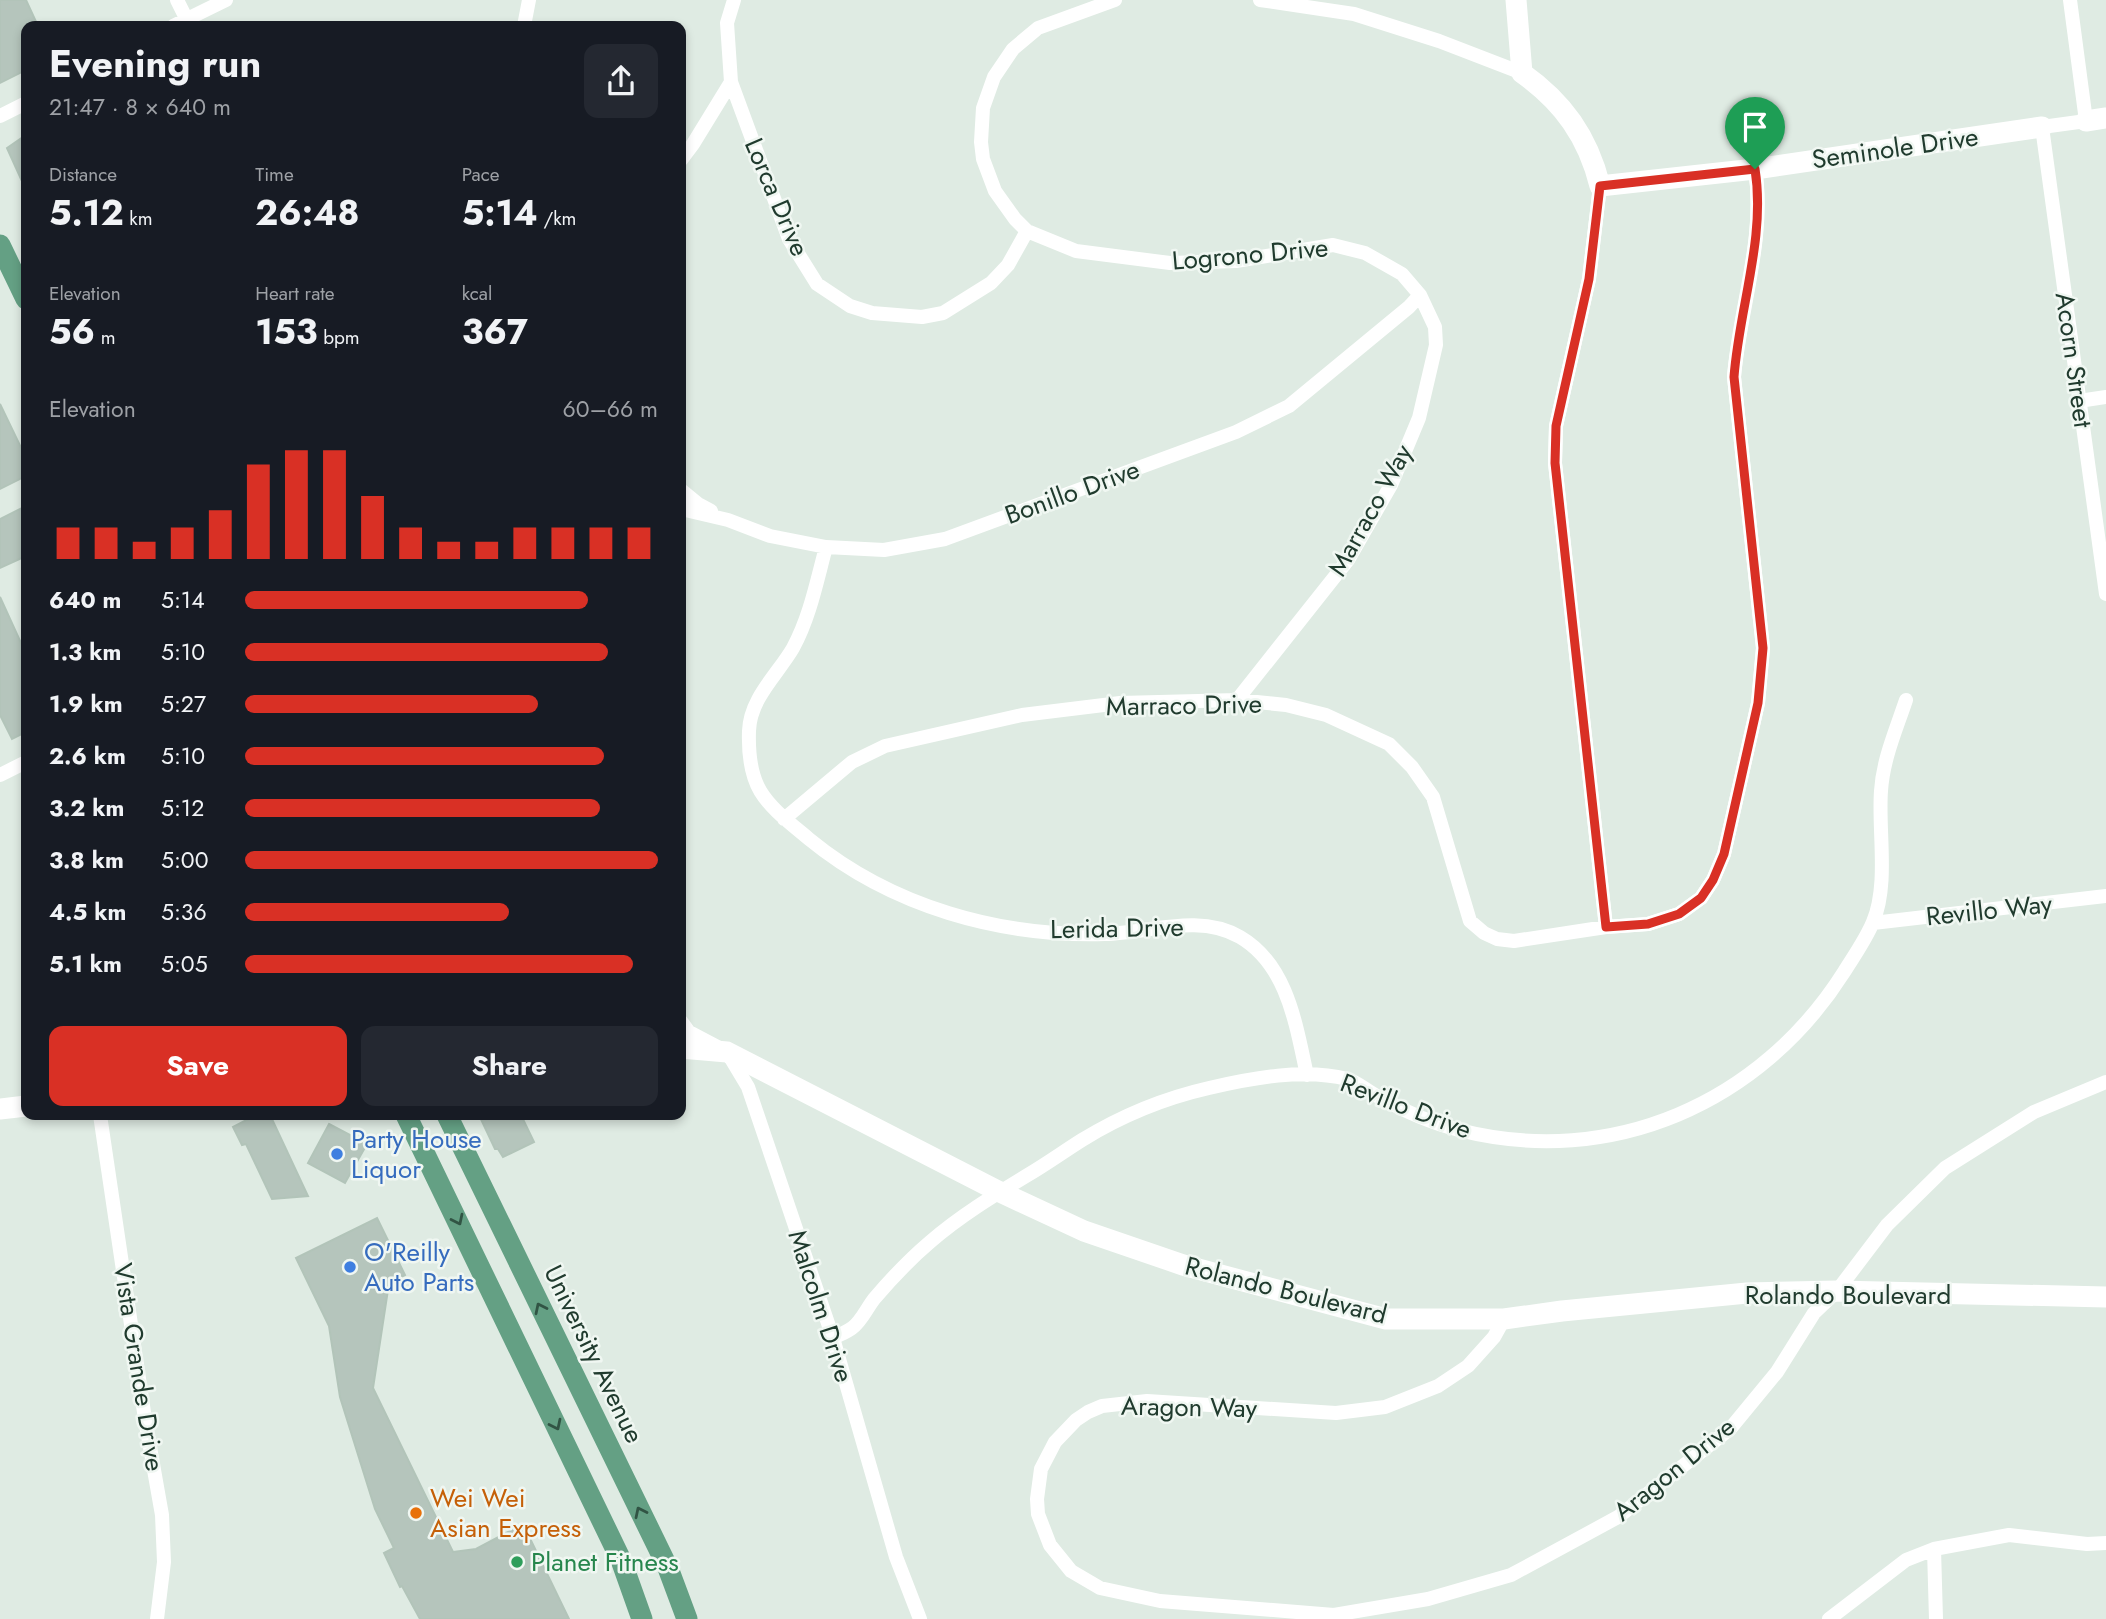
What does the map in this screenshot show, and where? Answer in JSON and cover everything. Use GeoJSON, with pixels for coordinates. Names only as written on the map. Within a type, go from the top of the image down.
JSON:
{"type":"FeatureCollection","features":[{"type":"Feature","properties":{"kind":"main road"},"geometry":{"type":"LineString","coordinates":[[0,245],[21,289]]}},
{"type":"Feature","properties":{"kind":"main road"},"geometry":{"type":"LineString","coordinates":[[408,1120],[621,1560],[642,1619]]}},
{"type":"Feature","properties":{"kind":"main road","name":"University Avenue"},"geometry":{"type":"LineString","coordinates":[[449,1120],[668,1568],[687,1619]]}},
{"type":"Feature","properties":{"kind":"street"},"geometry":{"type":"LineString","coordinates":[[177,0],[188,21]]}},
{"type":"Feature","properties":{"kind":"street"},"geometry":{"type":"LineString","coordinates":[[190,21],[226,0]]}},
{"type":"Feature","properties":{"kind":"street"},"geometry":{"type":"LineString","coordinates":[[525,21],[529,0]]}},
{"type":"Feature","properties":{"kind":"street","name":"Lorca Drive"},"geometry":{"type":"LineString","coordinates":[[734,0],[727,23],[731,82],[789,239],[817,284],[850,306],[872,313],[922,317],[943,313],[991,283],[1008,265],[1027,231]]}},
{"type":"Feature","properties":{"kind":"street"},"geometry":{"type":"LineString","coordinates":[[1027,231],[995,191],[983,159],[981,125],[988,92],[994,77],[1013,49],[1038,28],[1115,0]]}},
{"type":"Feature","properties":{"kind":"street"},"geometry":{"type":"LineString","coordinates":[[1260,0],[1354,14],[1439,41],[1522,73],[1555,99],[1580,131],[1595,167],[1600,186],[1589,279],[1556,426],[1555,463],[1606,927]]}},
{"type":"Feature","properties":{"kind":"street"},"geometry":{"type":"LineString","coordinates":[[1516,0],[1522,73]]}},
{"type":"Feature","properties":{"kind":"street"},"geometry":{"type":"LineString","coordinates":[[2070,0],[2096,119]]}},
{"type":"Feature","properties":{"kind":"street"},"geometry":{"type":"LineString","coordinates":[[686,153],[731,82]]}},
{"type":"Feature","properties":{"kind":"street"},"geometry":{"type":"LineString","coordinates":[[0,116],[21,106]]}},
{"type":"Feature","properties":{"kind":"street","name":"Seminole Drive"},"geometry":{"type":"LineString","coordinates":[[1600,186],[1755,169],[2096,119]]}},
{"type":"Feature","properties":{"kind":"street","name":"Acorn Street"},"geometry":{"type":"LineString","coordinates":[[2042,127],[2106,594]]}},
{"type":"Feature","properties":{"kind":"street","name":"Marraco Drive"},"geometry":{"type":"LineString","coordinates":[[784,819],[852,762],[886,746],[1022,715],[1120,703],[1237,700],[1286,705],[1326,715],[1389,744],[1412,767],[1433,797],[1471,921],[1484,933],[1497,939],[1514,941],[1606,927],[1648,924],[1679,914],[1701,898],[1713,880],[1724,854],[1758,703],[1763,648],[1734,377],[1737,338],[1755,251],[1759,189],[1755,169]]}},
{"type":"Feature","properties":{"kind":"street","name":"Logrono Drive"},"geometry":{"type":"LineString","coordinates":[[1027,231],[1076,251],[1170,263],[1236,261],[1333,245],[1365,253],[1402,274],[1420,295]]}},
{"type":"Feature","properties":{"kind":"street","name":"Bonillo Drive"},"geometry":{"type":"LineString","coordinates":[[686,510],[728,520],[770,536],[826,547],[884,550],[945,539],[1236,432],[1289,406],[1420,295]]}},
{"type":"Feature","properties":{"kind":"street","name":"Marraco Way"},"geometry":{"type":"LineString","coordinates":[[1237,700],[1348,560],[1391,485],[1419,418],[1436,345],[1435,327],[1420,295]]}},
{"type":"Feature","properties":{"kind":"street"},"geometry":{"type":"LineString","coordinates":[[2079,401],[2106,397]]}},
{"type":"Feature","properties":{"kind":"street"},"geometry":{"type":"LineString","coordinates":[[686,494],[698,504],[728,520]]}},
{"type":"Feature","properties":{"kind":"street","name":"Lerida Drive"},"geometry":{"type":"LineString","coordinates":[[826,547],[806,618],[793,647],[758,699],[749,727],[750,766],[759,792],[784,819],[828,855],[873,882],[926,907],[1006,929],[1106,934],[1182,925],[1223,929],[1240,937],[1263,954],[1281,981],[1295,1017],[1307,1075]]}},
{"type":"Feature","properties":{"kind":"street","name":"Revillo Drive"},"geometry":{"type":"LineString","coordinates":[[833,1338],[853,1328],[887,1284],[930,1241],[998,1191],[1112,1124],[1174,1098],[1244,1081],[1307,1075],[1350,1080],[1393,1105],[1431,1121],[1489,1136],[1550,1141],[1640,1129],[1713,1098],[1770,1060],[1798,1032],[1830,994],[1873,923],[1880,886],[1881,790],[1885,761],[1906,700]]}},
{"type":"Feature","properties":{"kind":"street"},"geometry":{"type":"LineString","coordinates":[[0,775],[21,764]]}},
{"type":"Feature","properties":{"kind":"street","name":"Revillo Way"},"geometry":{"type":"LineString","coordinates":[[1873,923],[2106,897]]}},
{"type":"Feature","properties":{"kind":"street"},"geometry":{"type":"LineString","coordinates":[[686,1028],[727,1052]]}},
{"type":"Feature","properties":{"kind":"street","name":"Rolando Boulevard"},"geometry":{"type":"LineString","coordinates":[[686,1048],[727,1052],[998,1191],[1084,1231],[1183,1265],[1386,1319],[1504,1319],[1575,1309],[1747,1293],[1837,1290],[2106,1297]]}},
{"type":"Feature","properties":{"kind":"street","name":"Malcolm Drive"},"geometry":{"type":"LineString","coordinates":[[727,1052],[748,1087],[833,1338],[896,1557],[920,1619]]}},
{"type":"Feature","properties":{"kind":"street","name":"Aragon Drive"},"geometry":{"type":"LineString","coordinates":[[1333,1617],[1428,1600],[1511,1575],[1618,1517],[1730,1429],[1777,1371],[1814,1313],[1837,1290],[1887,1225],[1945,1168],[2034,1112],[2106,1082]]}},
{"type":"Feature","properties":{"kind":"street"},"geometry":{"type":"LineString","coordinates":[[0,1109],[21,1107]]}},
{"type":"Feature","properties":{"kind":"street","name":"Vista Grande Drive"},"geometry":{"type":"LineString","coordinates":[[101,1120],[162,1515],[164,1562],[157,1619]]}},
{"type":"Feature","properties":{"kind":"street","name":"Aragon Way"},"geometry":{"type":"LineString","coordinates":[[1333,1617],[1160,1601],[1100,1588],[1085,1581],[1059,1559],[1043,1530],[1037,1499],[1041,1469],[1055,1441],[1076,1420],[1102,1406],[1147,1401],[1336,1413],[1385,1407],[1438,1387],[1468,1366],[1494,1338],[1504,1319]]}},
{"type":"Feature","properties":{"kind":"street"},"geometry":{"type":"LineString","coordinates":[[1829,1619],[1906,1560],[1934,1549],[2009,1535],[2087,1544],[2106,1543]]}},
{"type":"Feature","properties":{"kind":"street"},"geometry":{"type":"LineString","coordinates":[[1934,1549],[1936,1619]]}},
{"type":"Feature","properties":{"kind":"building"},"geometry":{"type":"Polygon","coordinates":[[[0,0],[26,0],[36,21],[21,21],[21,72],[0,83],[0,0]]]}},
{"type":"Feature","properties":{"kind":"building"},"geometry":{"type":"Polygon","coordinates":[[[21,138],[21,179],[7,148],[21,138]]]}},
{"type":"Feature","properties":{"kind":"building"},"geometry":{"type":"Polygon","coordinates":[[[0,404],[21,448],[21,478],[0,489],[0,404]]]}},
{"type":"Feature","properties":{"kind":"building"},"geometry":{"type":"Polygon","coordinates":[[[21,508],[21,558],[0,568],[0,519],[21,508]]]}},
{"type":"Feature","properties":{"kind":"building"},"geometry":{"type":"Polygon","coordinates":[[[0,597],[21,643],[21,734],[12,739],[0,715],[0,597]]]}},
{"type":"Feature","properties":{"kind":"building"},"geometry":{"type":"Polygon","coordinates":[[[246,1120],[272,1120],[308,1196],[272,1199],[246,1144],[242,1145],[233,1127],[246,1120]]]}},
{"type":"Feature","properties":{"kind":"building"},"geometry":{"type":"Polygon","coordinates":[[[481,1120],[523,1120],[534,1142],[503,1157],[498,1149],[495,1149],[481,1120]]]}},
{"type":"Feature","properties":{"kind":"building","name":"Party House Liquor"},"geometry":{"type":"Polygon","coordinates":[[[329,1124],[367,1144],[345,1183],[308,1163],[329,1124]]]}},
{"type":"Feature","properties":{"kind":"building"},"geometry":{"type":"Polygon","coordinates":[[[377,1218],[405,1275],[389,1283],[373,1388],[453,1552],[476,1549],[523,1524],[569,1619],[420,1619],[402,1586],[400,1587],[384,1553],[394,1548],[375,1509],[340,1397],[329,1326],[296,1258],[377,1218]]]}},
{"type":"Feature","properties":{"kind":"place","name":"Party House Liquor"},"geometry":{"type":"Point","coordinates":[337,1154]}},
{"type":"Feature","properties":{"kind":"place","name":"O'Reilly Auto Parts"},"geometry":{"type":"Point","coordinates":[350,1267]}},
{"type":"Feature","properties":{"kind":"place","name":"Wei Wei Asian Express"},"geometry":{"type":"Point","coordinates":[416,1513]}},
{"type":"Feature","properties":{"kind":"place","name":"Planet Fitness"},"geometry":{"type":"Point","coordinates":[517,1562]}},
{"type":"Feature","properties":{"kind":"route"},"geometry":{"type":"LineString","coordinates":[[1755,169],[1759,189],[1755,251],[1737,338],[1734,377],[1763,648],[1758,703],[1724,854],[1713,880],[1701,898],[1679,914],[1648,924],[1606,927],[1555,463],[1556,426],[1589,279],[1600,186],[1755,169]]}}]}
